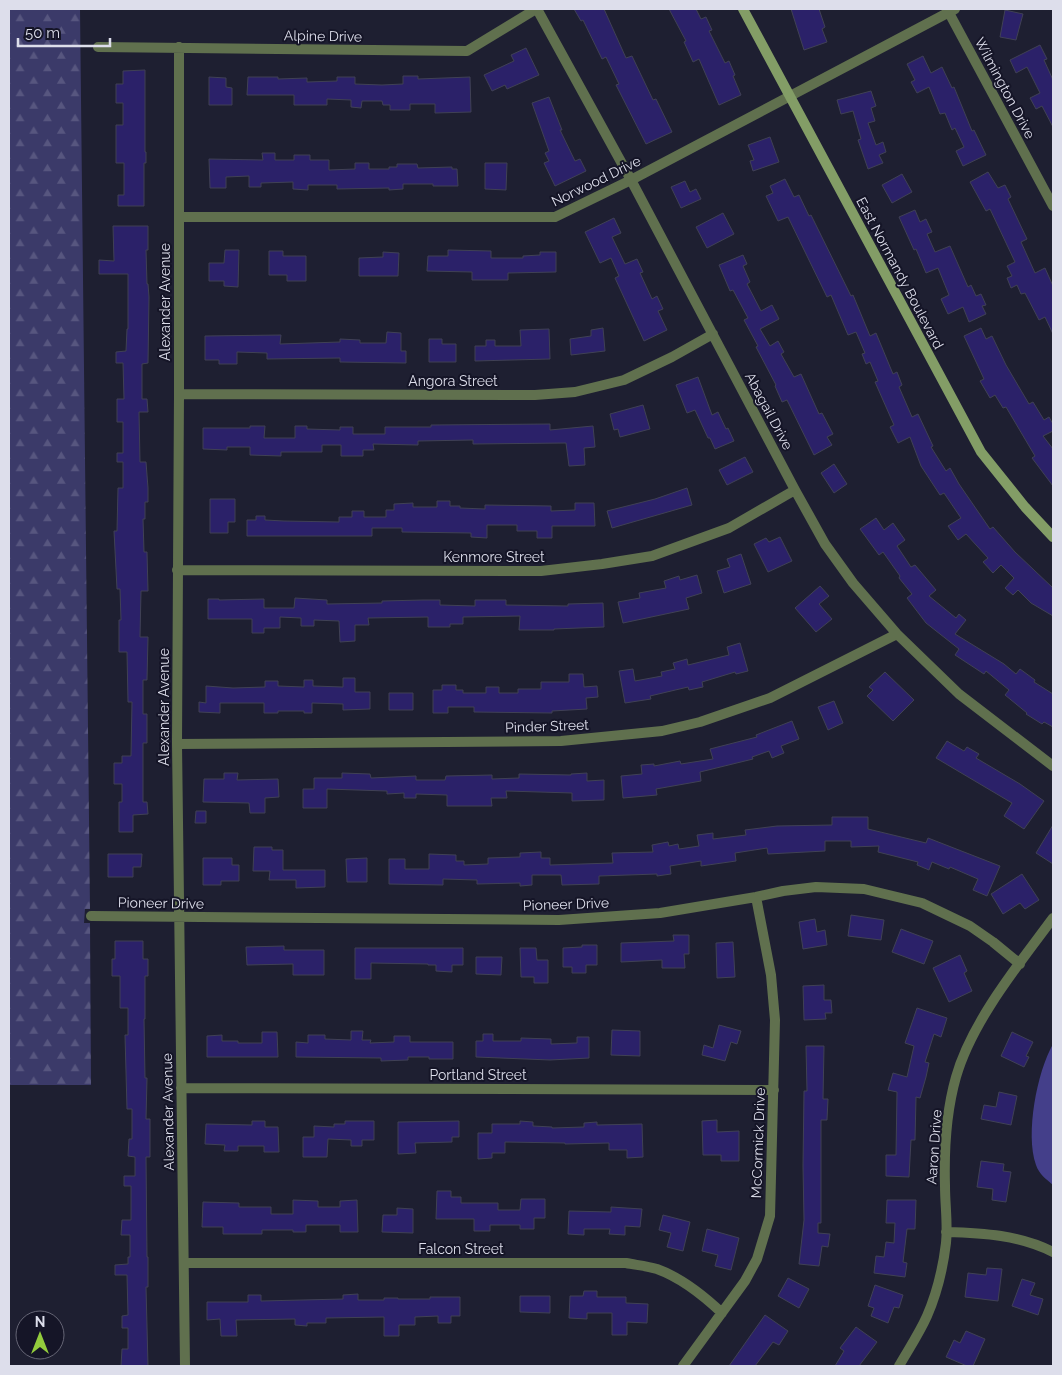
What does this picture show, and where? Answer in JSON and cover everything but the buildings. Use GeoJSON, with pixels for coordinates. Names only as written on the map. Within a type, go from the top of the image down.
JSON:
{"type":"FeatureCollection","features":[{"type":"Feature","properties":{"kind":"street","name":"Alpine Drive"},"geometry":{"type":"LineString","coordinates":[[98,47],[467,51],[536,9]]}},
{"type":"Feature","properties":{"kind":"street","name":"Abagail Drive"},"geometry":{"type":"LineString","coordinates":[[536,9],[631,180],[825,544],[852,583],[896,634],[960,694],[1053,766]]}},
{"type":"Feature","properties":{"kind":"street","name":"East Normandy Boulevard"},"geometry":{"type":"LineString","coordinates":[[743,9],[981,452],[1024,507],[1053,537]]}},
{"type":"Feature","properties":{"kind":"street","name":"Norwood Drive"},"geometry":{"type":"LineString","coordinates":[[179,217],[555,217],[631,180],[950,10]]}},
{"type":"Feature","properties":{"kind":"street","name":"Wilmington Drive"},"geometry":{"type":"LineString","coordinates":[[950,10],[1053,205]]}},
{"type":"Feature","properties":{"kind":"street","name":"Alexander Avenue"},"geometry":{"type":"LineString","coordinates":[[179,48],[177,744],[185,1366]]}},
{"type":"Feature","properties":{"kind":"street","name":"Angora Street"},"geometry":{"type":"LineString","coordinates":[[179,394],[535,395],[576,392],[624,380],[672,357],[713,334]]}},
{"type":"Feature","properties":{"kind":"street","name":"Kenmore Street"},"geometry":{"type":"LineString","coordinates":[[177,570],[541,571],[602,564],[652,556],[729,528],[795,490]]}},
{"type":"Feature","properties":{"kind":"street","name":"Pinder Street"},"geometry":{"type":"LineString","coordinates":[[177,744],[561,741],[662,731],[700,722],[770,698],[896,634]]}},
{"type":"Feature","properties":{"kind":"street","name":"Pioneer Drive"},"geometry":{"type":"LineString","coordinates":[[91,916],[558,920],[660,913],[816,887],[864,890],[922,903],[970,926],[994,942],[1020,964]]}},
{"type":"Feature","properties":{"kind":"street","name":"McCormick Drive"},"geometry":{"type":"LineString","coordinates":[[683,1366],[745,1281],[757,1259],[770,1216],[775,1020],[771,976],[756,897]]}},
{"type":"Feature","properties":{"kind":"street","name":"Aaron Drive"},"geometry":{"type":"LineString","coordinates":[[899,1366],[927,1317],[939,1282],[946,1232],[944,1186],[946,1128],[956,1076],[975,1033],[1053,918]]}},
{"type":"Feature","properties":{"kind":"street","name":"Portland Street"},"geometry":{"type":"LineString","coordinates":[[181,1088],[774,1090]]}},
{"type":"Feature","properties":{"kind":"street"},"geometry":{"type":"LineString","coordinates":[[946,1232],[1003,1235],[1053,1252]]}},
{"type":"Feature","properties":{"kind":"street","name":"Falcon Street"},"geometry":{"type":"LineString","coordinates":[[184,1263],[626,1263],[656,1269],[676,1277],[707,1298],[722,1313]]}},
{"type":"Feature","properties":{"kind":"green space"},"geometry":{"type":"Polygon","coordinates":[[[9,9],[80,9],[90,909],[85,909],[84,923],[90,923],[91,1085],[9,1085],[9,9]]]}},
{"type":"Feature","properties":{"kind":"shaded area"},"geometry":{"type":"Polygon","coordinates":[[[1053,1044],[1053,1185],[1043,1176],[1036,1165],[1033,1152],[1032,1120],[1042,1070],[1053,1044]]]}}]}
